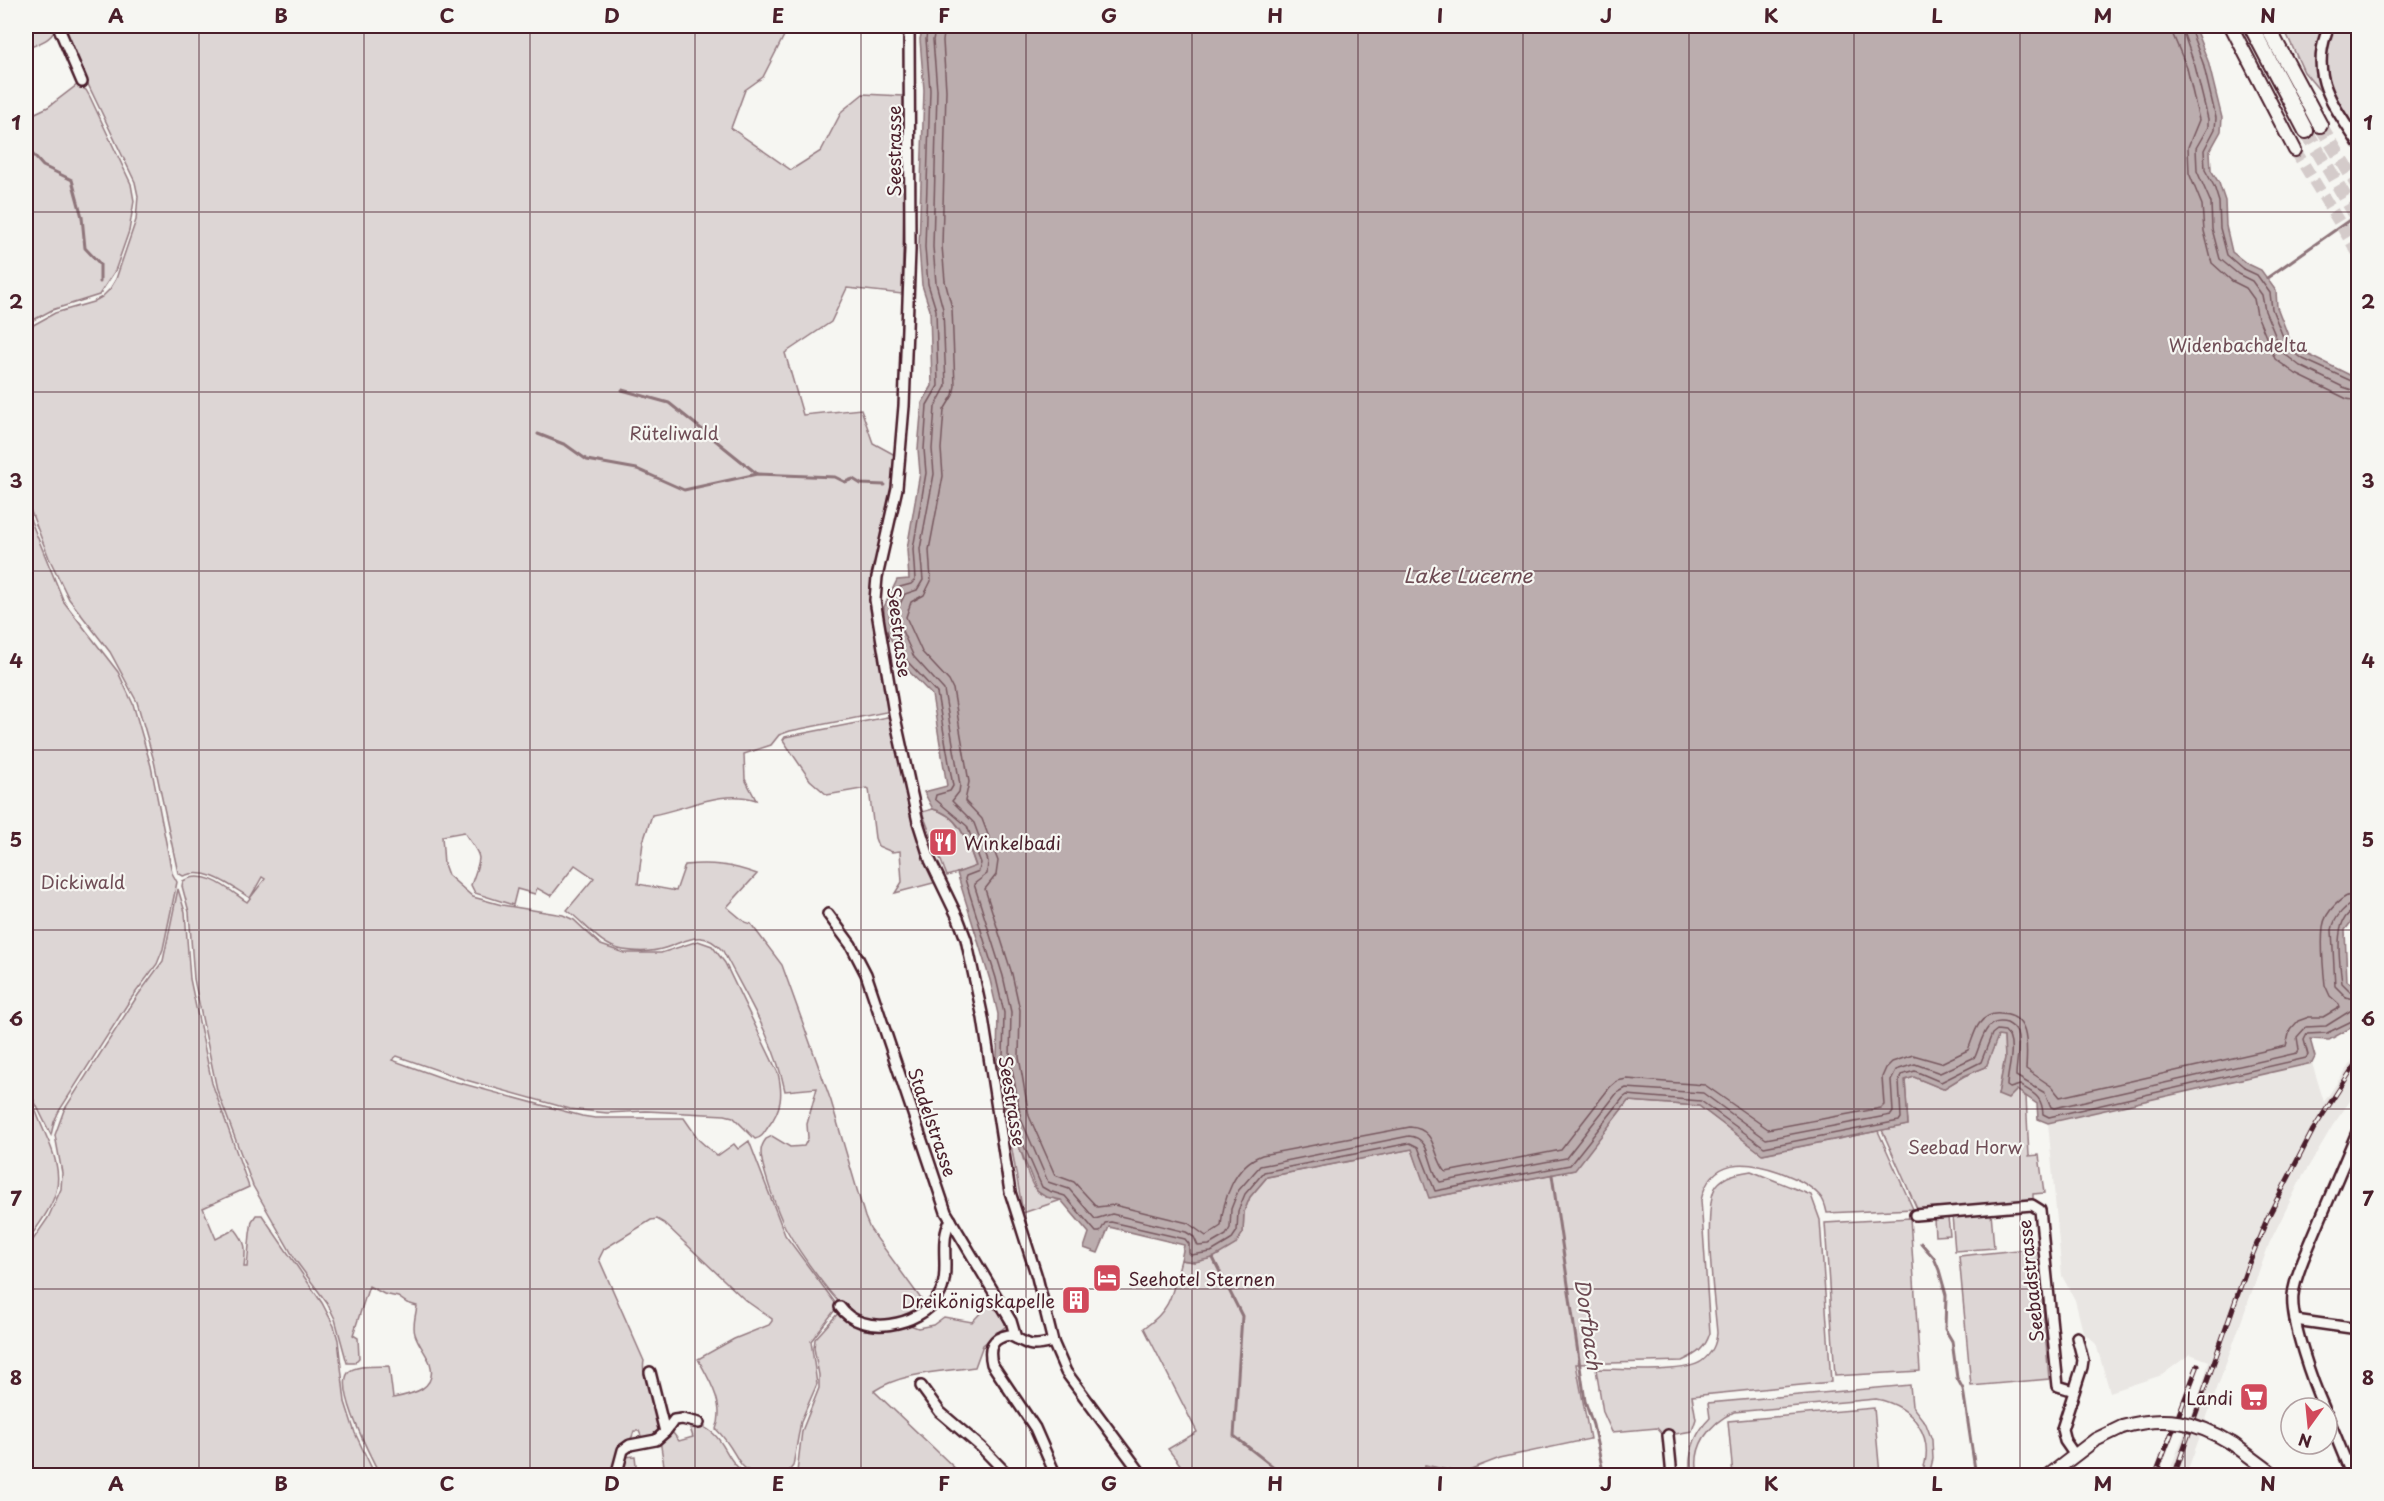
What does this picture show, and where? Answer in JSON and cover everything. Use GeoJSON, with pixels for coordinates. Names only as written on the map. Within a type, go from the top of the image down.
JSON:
{"type":"FeatureCollection","features":[{"type":"Feature","properties":{"kind":"highway"},"geometry":{"type":"LineString","coordinates":[[2251,26],[2306,131]]}},
{"type":"Feature","properties":{"kind":"highway"},"geometry":{"type":"LineString","coordinates":[[2267,26],[2320,125]]}},
{"type":"Feature","properties":{"kind":"main road"},"geometry":{"type":"LineString","coordinates":[[2231,26],[2295,150]]}},
{"type":"Feature","properties":{"kind":"main road"},"geometry":{"type":"LineString","coordinates":[[2048,1476],[2095,1440],[2122,1427],[2144,1421],[2179,1422],[2206,1430],[2234,1444],[2276,1476]]}},
{"type":"Feature","properties":{"kind":"street"},"geometry":{"type":"LineString","coordinates":[[58,26],[82,82]]}},
{"type":"Feature","properties":{"kind":"street","name":"Seestrasse"},"geometry":{"type":"LineString","coordinates":[[909,26],[910,250],[904,406],[897,488],[877,577],[875,600],[894,712],[918,822],[930,860],[966,939],[983,1018],[1010,1192],[1037,1277],[1053,1341]]}},
{"type":"Feature","properties":{"kind":"street"},"geometry":{"type":"LineString","coordinates":[[2329,26],[2320,56],[2322,80],[2358,143]]}},
{"type":"Feature","properties":{"kind":"street","name":"Stadelstrasse"},"geometry":{"type":"LineString","coordinates":[[828,914],[851,945],[866,974],[946,1212],[1011,1321],[1016,1338]]}},
{"type":"Feature","properties":{"kind":"street"},"geometry":{"type":"LineString","coordinates":[[2320,1396],[2295,1320],[2292,1298],[2295,1281],[2358,1130]]}},
{"type":"Feature","properties":{"kind":"street","name":"Seebadstrasse"},"geometry":{"type":"LineString","coordinates":[[1915,1215],[2032,1205],[2040,1209],[2058,1386],[2074,1391]]}},
{"type":"Feature","properties":{"kind":"street"},"geometry":{"type":"LineString","coordinates":[[840,1307],[847,1317],[859,1321],[888,1324],[903,1323],[928,1309],[938,1296],[944,1280],[944,1230],[951,1220]]}},
{"type":"Feature","properties":{"kind":"street"},"geometry":{"type":"LineString","coordinates":[[2295,1320],[2358,1329]]}},
{"type":"Feature","properties":{"kind":"street"},"geometry":{"type":"LineString","coordinates":[[1056,1476],[1035,1428],[992,1364],[989,1352],[991,1344],[1002,1336],[1009,1335],[1024,1344],[1033,1346],[1053,1341],[1066,1372],[1143,1476]]}},
{"type":"Feature","properties":{"kind":"street"},"geometry":{"type":"LineString","coordinates":[[2074,1454],[2065,1441],[2062,1429],[2083,1363],[2077,1337]]}},
{"type":"Feature","properties":{"kind":"street"},"geometry":{"type":"LineString","coordinates":[[650,1371],[665,1432]]}},
{"type":"Feature","properties":{"kind":"street"},"geometry":{"type":"LineString","coordinates":[[921,1386],[940,1412],[981,1447],[1009,1476]]}},
{"type":"Feature","properties":{"kind":"street"},"geometry":{"type":"LineString","coordinates":[[616,1476],[623,1450],[630,1444],[656,1440],[675,1420],[682,1419],[699,1423]]}},
{"type":"Feature","properties":{"kind":"street"},"geometry":{"type":"LineString","coordinates":[[1668,1435],[1672,1476]]}},
{"type":"Feature","properties":{"kind":"street"},"geometry":{"type":"LineString","coordinates":[[2339,1447],[2349,1474]]}},
{"type":"Feature","properties":{"kind":"shaded area"},"geometry":{"type":"Polygon","coordinates":[[[2358,1052],[2358,1090],[2333,1125],[2300,1181],[2269,1244],[2186,1475],[2168,1475],[2200,1393],[2209,1361],[2190,1354],[2162,1375],[2110,1392],[2096,1344],[2083,1332],[2075,1300],[2062,1276],[2048,1123],[2312,1063],[2324,1102],[2358,1052]]]}},
{"type":"Feature","properties":{"kind":"green space"},"geometry":{"type":"Polygon","coordinates":[[[26,26],[55,26],[49,38],[26,49],[26,26]]]}},
{"type":"Feature","properties":{"kind":"green space","name":"Rüteliwald"},"geometry":{"type":"Polygon","coordinates":[[[60,26],[835,26],[818,30],[788,28],[763,77],[745,90],[731,128],[791,170],[821,151],[842,111],[863,94],[903,96],[905,155],[902,294],[847,288],[831,322],[785,353],[803,415],[861,409],[873,443],[895,455],[890,497],[872,579],[871,600],[891,711],[790,731],[779,735],[771,745],[744,754],[745,779],[756,800],[743,797],[717,798],[652,815],[643,842],[638,884],[676,891],[685,865],[695,864],[721,865],[757,874],[727,907],[745,922],[751,924],[782,965],[831,1101],[870,1229],[927,1307],[895,1321],[868,1322],[852,1315],[831,1293],[785,1227],[774,1201],[761,1152],[766,1139],[772,1136],[790,1147],[804,1146],[808,1138],[807,1124],[817,1088],[785,1091],[774,1054],[759,1019],[723,951],[715,944],[702,938],[695,938],[655,950],[623,950],[600,939],[567,910],[594,878],[575,865],[551,896],[537,888],[535,894],[517,889],[513,905],[475,893],[471,885],[479,856],[464,832],[442,836],[444,864],[448,875],[473,897],[502,905],[563,915],[574,920],[601,945],[624,953],[661,953],[698,941],[712,946],[725,963],[778,1073],[781,1088],[779,1108],[763,1135],[755,1139],[733,1117],[725,1115],[646,1111],[607,1113],[570,1109],[466,1080],[397,1056],[392,1060],[445,1079],[582,1116],[684,1118],[699,1140],[717,1156],[734,1144],[738,1149],[749,1141],[785,1235],[836,1304],[835,1310],[811,1341],[817,1384],[801,1421],[793,1466],[789,1471],[770,1474],[757,1473],[742,1466],[726,1440],[716,1429],[719,1420],[718,1402],[698,1359],[734,1339],[769,1325],[772,1319],[745,1300],[657,1219],[651,1220],[604,1249],[599,1259],[644,1361],[646,1379],[660,1419],[658,1435],[642,1438],[639,1431],[634,1431],[632,1437],[617,1455],[614,1475],[380,1475],[354,1420],[345,1381],[348,1373],[356,1368],[389,1366],[393,1398],[416,1392],[427,1384],[432,1372],[414,1331],[417,1306],[369,1286],[353,1335],[358,1338],[359,1358],[354,1363],[347,1363],[335,1319],[327,1303],[296,1261],[253,1186],[217,1090],[194,979],[189,912],[182,886],[183,881],[200,877],[209,879],[247,902],[265,879],[262,877],[250,898],[210,876],[192,874],[183,876],[178,873],[154,761],[137,702],[110,652],[69,599],[49,558],[26,499],[26,329],[55,313],[93,302],[110,289],[116,279],[136,220],[138,196],[135,182],[60,26]]]}},
{"type":"Feature","properties":{"kind":"green space"},"geometry":{"type":"Polygon","coordinates":[[[2283,26],[2358,26],[2358,136],[2304,72],[2283,26]]]}},
{"type":"Feature","properties":{"kind":"green space"},"geometry":{"type":"Polygon","coordinates":[[[77,85],[86,90],[90,97],[131,184],[134,201],[129,231],[115,271],[99,295],[52,310],[26,324],[26,111],[29,116],[48,107],[77,85]]]}},
{"type":"Feature","properties":{"kind":"green space","name":"Dickiwald"},"geometry":{"type":"Polygon","coordinates":[[[26,509],[64,602],[118,672],[133,704],[151,766],[172,873],[177,882],[163,949],[157,964],[130,1000],[59,1111],[51,1135],[26,1084],[26,509]]]}},
{"type":"Feature","properties":{"kind":"green space"},"geometry":{"type":"Polygon","coordinates":[[[887,717],[893,719],[937,882],[895,893],[902,882],[900,851],[892,852],[878,846],[869,789],[827,795],[810,780],[783,740],[785,737],[887,717]]]}},
{"type":"Feature","properties":{"kind":"green space"},"geometry":{"type":"Polygon","coordinates":[[[933,809],[950,817],[962,832],[976,867],[947,876],[922,812],[933,809]]]}},
{"type":"Feature","properties":{"kind":"green space"},"geometry":{"type":"Polygon","coordinates":[[[178,889],[185,912],[190,979],[212,1083],[249,1187],[203,1208],[216,1239],[235,1229],[239,1234],[245,1247],[244,1267],[247,1267],[252,1221],[256,1215],[262,1215],[322,1303],[334,1326],[338,1340],[345,1402],[355,1433],[375,1475],[26,1475],[26,1250],[48,1218],[61,1189],[62,1173],[55,1135],[64,1110],[138,995],[163,961],[178,889]]]}},
{"type":"Feature","properties":{"kind":"green space","name":"Seebad Horw"},"geometry":{"type":"Polygon","coordinates":[[[1997,1036],[2004,1036],[2005,1058],[1998,1095],[2017,1090],[2026,1097],[2029,1156],[2039,1155],[2044,1193],[2033,1194],[2033,1199],[1918,1211],[1882,1130],[1908,1125],[1905,1080],[1914,1077],[1943,1089],[1964,1076],[1986,1067],[1997,1036]]]}},
{"type":"Feature","properties":{"kind":"green space"},"geometry":{"type":"Polygon","coordinates":[[[26,1090],[52,1151],[58,1179],[52,1203],[26,1243],[26,1090]]]}},
{"type":"Feature","properties":{"kind":"green space"},"geometry":{"type":"Polygon","coordinates":[[[1628,1101],[1699,1106],[1763,1154],[1878,1131],[1913,1209],[1827,1213],[1823,1200],[1816,1192],[1786,1174],[1743,1164],[1721,1169],[1706,1186],[1701,1200],[1710,1333],[1708,1339],[1700,1350],[1682,1361],[1576,1364],[1590,1439],[1500,1458],[1461,1473],[1425,1465],[1423,1476],[1188,1475],[1168,1449],[1197,1432],[1144,1328],[1154,1321],[1166,1306],[1181,1260],[1195,1262],[1243,1233],[1244,1212],[1250,1197],[1267,1177],[1412,1149],[1430,1198],[1574,1170],[1628,1101]]]}},
{"type":"Feature","properties":{"kind":"green space"},"geometry":{"type":"Polygon","coordinates":[[[1008,1127],[1017,1142],[1030,1179],[1038,1192],[1043,1196],[1061,1200],[1023,1213],[1008,1127]]]}},
{"type":"Feature","properties":{"kind":"green space"},"geometry":{"type":"Polygon","coordinates":[[[1751,1171],[1811,1195],[1820,1220],[1831,1382],[1692,1396],[1696,1419],[1692,1431],[1664,1436],[1657,1428],[1612,1432],[1603,1412],[1596,1369],[1682,1368],[1702,1361],[1713,1349],[1717,1333],[1709,1233],[1712,1196],[1717,1185],[1724,1179],[1751,1171]]]}},
{"type":"Feature","properties":{"kind":"green space"},"geometry":{"type":"Polygon","coordinates":[[[1991,1212],[1994,1248],[1955,1251],[1952,1215],[1991,1212]]]}},
{"type":"Feature","properties":{"kind":"green space"},"geometry":{"type":"Polygon","coordinates":[[[1910,1218],[1920,1371],[1835,1376],[1825,1223],[1910,1218]]]}},
{"type":"Feature","properties":{"kind":"green space"},"geometry":{"type":"Polygon","coordinates":[[[1948,1218],[1950,1235],[1935,1236],[1934,1219],[1948,1218]]]}},
{"type":"Feature","properties":{"kind":"green space"},"geometry":{"type":"Polygon","coordinates":[[[2038,1248],[2049,1379],[1971,1386],[1959,1256],[2038,1248]]]}},
{"type":"Feature","properties":{"kind":"green space"},"geometry":{"type":"Polygon","coordinates":[[[988,1305],[1000,1312],[1006,1326],[983,1345],[975,1367],[910,1376],[874,1391],[962,1475],[787,1476],[797,1472],[802,1431],[819,1388],[815,1339],[841,1310],[848,1319],[905,1323],[918,1328],[933,1325],[944,1317],[972,1322],[988,1305]]]}},
{"type":"Feature","properties":{"kind":"green space"},"geometry":{"type":"Polygon","coordinates":[[[1910,1385],[1912,1406],[1926,1424],[1932,1440],[1933,1459],[1929,1475],[1921,1475],[1926,1448],[1919,1426],[1901,1409],[1876,1399],[1734,1412],[1717,1423],[1704,1438],[1697,1455],[1698,1475],[1690,1475],[1693,1444],[1710,1418],[1708,1403],[1910,1385]]]}},
{"type":"Feature","properties":{"kind":"green space"},"geometry":{"type":"Polygon","coordinates":[[[1874,1408],[1880,1475],[1733,1475],[1728,1421],[1874,1408]]]}},
{"type":"Feature","properties":{"kind":"green space"},"geometry":{"type":"Polygon","coordinates":[[[688,1422],[702,1426],[711,1432],[733,1462],[749,1475],[619,1476],[624,1457],[635,1456],[637,1474],[665,1472],[660,1440],[673,1433],[679,1441],[693,1437],[688,1422]]]}},
{"type":"Feature","properties":{"kind":"water","name":"Lake Lucerne"},"geometry":{"type":"Polygon","coordinates":[[[923,26],[2194,26],[2208,61],[2222,118],[2221,131],[2210,151],[2211,170],[2219,183],[2225,201],[2226,226],[2232,252],[2246,263],[2261,270],[2276,291],[2277,307],[2291,343],[2305,353],[2358,379],[2358,913],[2345,930],[2347,981],[2352,986],[2358,986],[2356,1025],[2329,1040],[2310,1039],[2315,1057],[2312,1063],[2048,1123],[2038,1119],[2037,1104],[2017,1090],[2008,1099],[1998,1095],[2005,1058],[2004,1037],[1998,1036],[1986,1067],[1964,1076],[1943,1089],[1914,1077],[1905,1080],[1908,1125],[1762,1154],[1699,1106],[1628,1101],[1575,1170],[1429,1198],[1412,1149],[1267,1177],[1250,1197],[1244,1212],[1243,1233],[1235,1245],[1213,1258],[1195,1262],[1181,1260],[1184,1245],[1109,1227],[1098,1253],[1084,1248],[1089,1233],[1061,1200],[1046,1197],[1037,1191],[1020,1149],[1008,1127],[997,1058],[998,1014],[990,980],[957,873],[976,866],[962,831],[950,817],[933,809],[924,792],[947,786],[932,695],[902,664],[884,624],[884,607],[897,580],[909,579],[907,549],[920,473],[918,449],[922,403],[932,386],[930,310],[922,285],[919,247],[924,90],[920,39],[923,26]]]}},
{"type":"Feature","properties":{"kind":"waterway"},"geometry":{"type":"LineString","coordinates":[[26,147],[43,166],[72,180],[82,217],[85,248],[100,264],[100,282]]}},
{"type":"Feature","properties":{"kind":"waterway"},"geometry":{"type":"LineString","coordinates":[[2267,278],[2358,214]]}},
{"type":"Feature","properties":{"kind":"waterway"},"geometry":{"type":"LineString","coordinates":[[622,390],[669,403],[756,473]]}},
{"type":"Feature","properties":{"kind":"waterway"},"geometry":{"type":"LineString","coordinates":[[538,434],[566,445],[587,460],[637,469],[684,490],[757,474],[835,477],[845,482],[853,479],[861,484],[885,485]]}},
{"type":"Feature","properties":{"kind":"waterway","name":"Dorfbach"},"geometry":{"type":"LineString","coordinates":[[1552,1175],[1585,1401],[1593,1425],[1604,1476]]}},
{"type":"Feature","properties":{"kind":"waterway"},"geometry":{"type":"LineString","coordinates":[[1921,1243],[1934,1258],[1946,1295],[1945,1329],[1952,1341],[1957,1378],[1963,1389],[1976,1476]]}},
{"type":"Feature","properties":{"kind":"waterway"},"geometry":{"type":"LineString","coordinates":[[1213,1258],[1242,1316],[1234,1436],[1285,1476]]}},
{"type":"Feature","properties":{"kind":"tunnel"},"geometry":{"type":"LineString","coordinates":[[2320,125],[2358,186]]}},
{"type":"Feature","properties":{"kind":"tunnel"},"geometry":{"type":"LineString","coordinates":[[2306,131],[2358,219]]}},
{"type":"Feature","properties":{"kind":"tunnel"},"geometry":{"type":"LineString","coordinates":[[2295,150],[2358,253]]}},
{"type":"Feature","properties":{"kind":"railway"},"geometry":{"type":"LineString","coordinates":[[2174,1476],[2247,1268],[2267,1219],[2313,1130],[2358,1060]]}},
{"type":"Feature","properties":{"kind":"railway"},"geometry":{"type":"LineString","coordinates":[[2155,1476],[2198,1365]]}},
{"type":"Feature","properties":{"kind":"place","name":"Winkelbadi"},"geometry":{"type":"Point","coordinates":[943,842]}},
{"type":"Feature","properties":{"kind":"place","name":"Seehotel Sternen"},"geometry":{"type":"Point","coordinates":[1107,1278]}},
{"type":"Feature","properties":{"kind":"place","name":"Dreikönigskapelle"},"geometry":{"type":"Point","coordinates":[1076,1300]}},
{"type":"Feature","properties":{"kind":"place","name":"Landi"},"geometry":{"type":"Point","coordinates":[2254,1397]}},
{"type":"Feature","properties":{"kind":"park label","name":"Widenbachdelta"},"geometry":{"type":"Point","coordinates":[2238,344]}}]}
